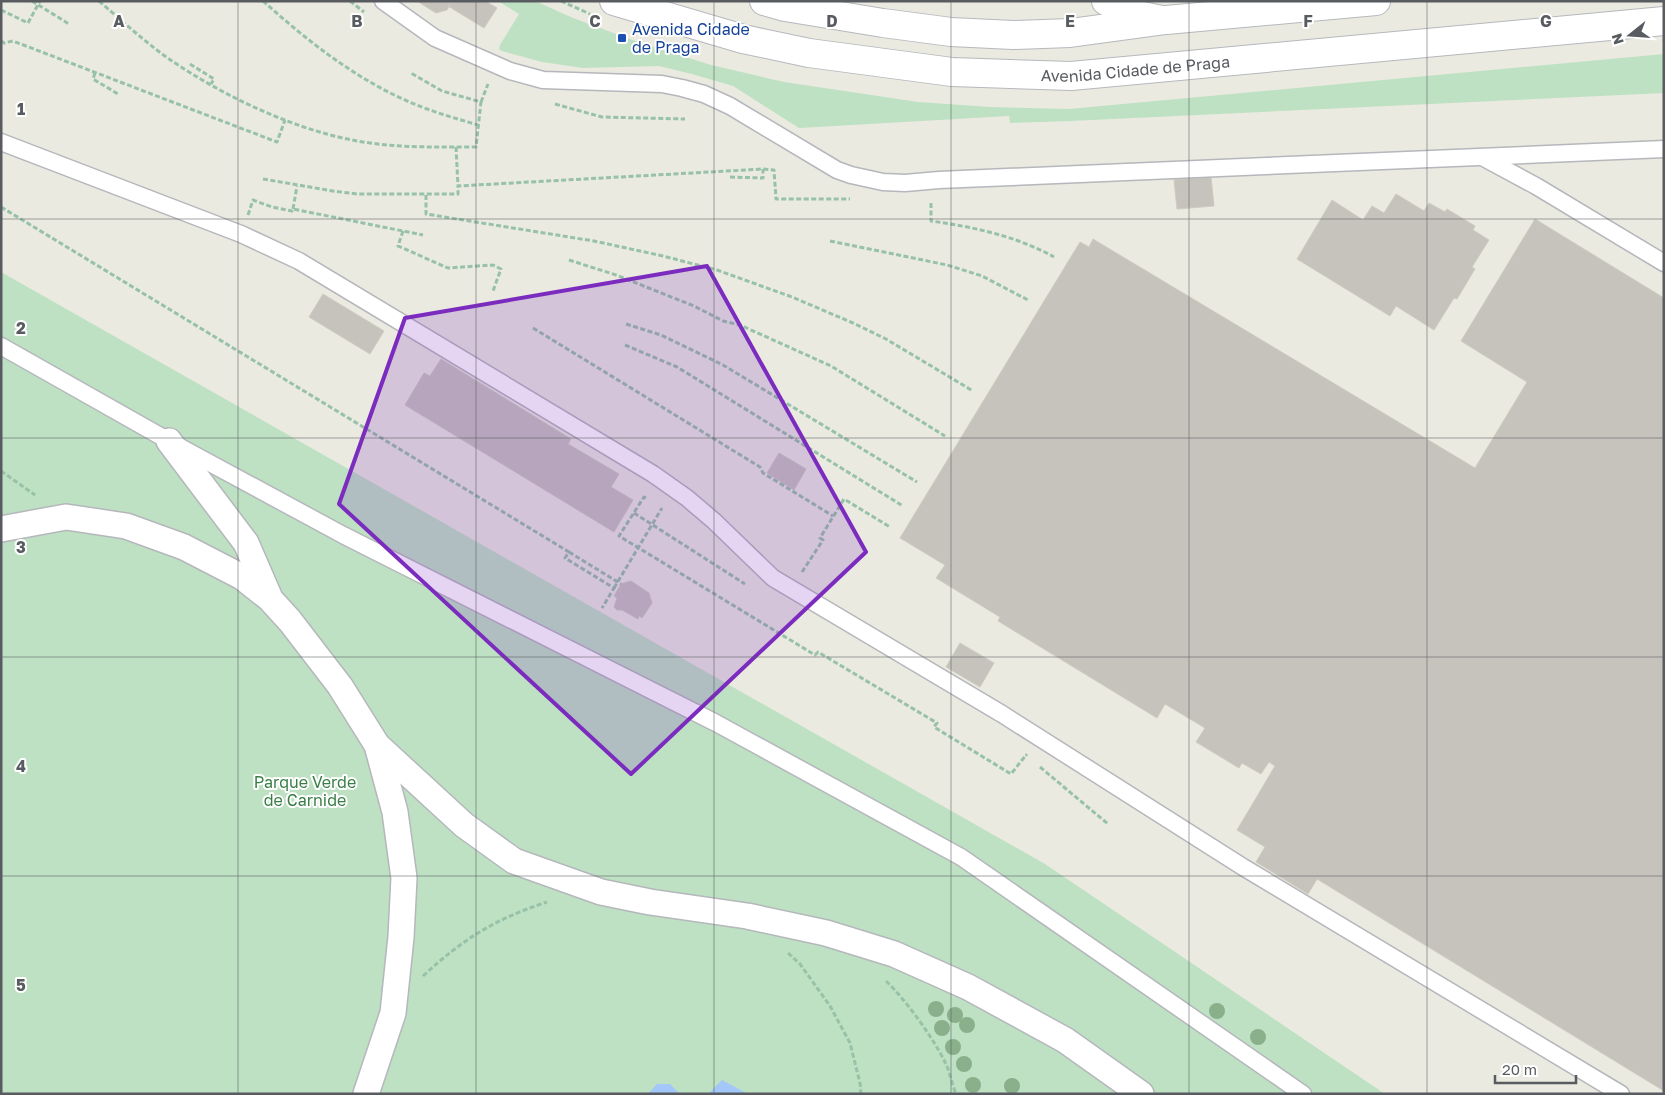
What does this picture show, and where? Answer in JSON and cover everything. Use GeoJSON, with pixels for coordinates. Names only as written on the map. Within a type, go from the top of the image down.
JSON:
{"type":"FeatureCollection","features":[{"type":"Feature","properties":{"kind":"main road","name":"Avenida Cidade de Praga"},"geometry":{"type":"LineString","coordinates":[[614,1],[743,39],[809,53],[952,72],[1015,75],[1071,76],[1664,21]]}},
{"type":"Feature","properties":{"kind":"main road"},"geometry":{"type":"LineString","coordinates":[[764,1],[785,7],[883,23],[952,32],[1004,34],[1070,34],[1166,20],[1314,4],[1376,1]]}},
{"type":"Feature","properties":{"kind":"main road"},"geometry":{"type":"LineString","coordinates":[[1106,1],[1132,14],[1149,19],[1166,20]]}},
{"type":"Feature","properties":{"kind":"street"},"geometry":{"type":"LineString","coordinates":[[169,440],[246,543],[270,599]]}},
{"type":"Feature","properties":{"kind":"street"},"geometry":{"type":"LineString","coordinates":[[1,529],[66,517],[126,526],[184,547],[242,577],[270,599],[290,621],[340,686],[377,745],[464,826],[514,861],[601,892],[650,902],[747,916],[826,933],[894,954],[968,987],[1065,1040],[1141,1094]]}},
{"type":"Feature","properties":{"kind":"street"},"geometry":{"type":"LineString","coordinates":[[366,1094],[393,1013],[401,937],[404,878],[394,812],[377,745]]}},
{"type":"Feature","properties":{"kind":"lane"},"geometry":{"type":"LineString","coordinates":[[382,1],[435,38],[510,71],[543,80],[662,84],[704,94],[758,122],[837,170],[866,180],[883,182],[905,183],[1664,149]]}},
{"type":"Feature","properties":{"kind":"lane"},"geometry":{"type":"LineString","coordinates":[[1,142],[241,234],[299,261],[389,317],[653,474],[688,498],[773,578],[1002,714],[1243,867],[1621,1094]]}},
{"type":"Feature","properties":{"kind":"lane"},"geometry":{"type":"LineString","coordinates":[[1482,156],[1536,186],[1664,263]]}},
{"type":"Feature","properties":{"kind":"lane"},"geometry":{"type":"LineString","coordinates":[[1,346],[343,535],[716,723],[962,857],[1303,1094]]}},
{"type":"Feature","properties":{"kind":"path"},"geometry":{"type":"LineString","coordinates":[[32,1],[69,24]]}},
{"type":"Feature","properties":{"kind":"path"},"geometry":{"type":"LineString","coordinates":[[1,10],[28,23],[40,1]]}},
{"type":"Feature","properties":{"kind":"path"},"geometry":{"type":"LineString","coordinates":[[99,1],[157,50],[233,97],[285,120],[328,134],[364,142],[417,147],[476,147],[482,102],[488,84]]}},
{"type":"Feature","properties":{"kind":"path"},"geometry":{"type":"LineString","coordinates":[[263,1],[295,30],[336,60],[371,81],[400,97],[430,110],[478,125]]}},
{"type":"Feature","properties":{"kind":"path"},"geometry":{"type":"LineString","coordinates":[[1,42],[13,41],[277,142],[285,120]]}},
{"type":"Feature","properties":{"kind":"path"},"geometry":{"type":"LineString","coordinates":[[190,64],[214,79],[211,84]]}},
{"type":"Feature","properties":{"kind":"path"},"geometry":{"type":"LineString","coordinates":[[95,73],[93,79],[118,94]]}},
{"type":"Feature","properties":{"kind":"path"},"geometry":{"type":"LineString","coordinates":[[411,73],[442,91],[482,102]]}},
{"type":"Feature","properties":{"kind":"path"},"geometry":{"type":"LineString","coordinates":[[658,118],[685,119]]}},
{"type":"Feature","properties":{"kind":"path"},"geometry":{"type":"LineString","coordinates":[[263,179],[297,186],[357,194],[458,194],[456,147]]}},
{"type":"Feature","properties":{"kind":"path"},"geometry":{"type":"LineString","coordinates":[[458,186],[763,169],[774,170],[776,198],[850,199]]}},
{"type":"Feature","properties":{"kind":"path"},"geometry":{"type":"LineString","coordinates":[[730,177],[763,178],[763,169]]}},
{"type":"Feature","properties":{"kind":"path"},"geometry":{"type":"LineString","coordinates":[[293,209],[297,186]]}},
{"type":"Feature","properties":{"kind":"path"},"geometry":{"type":"LineString","coordinates":[[426,195],[426,214],[594,242],[663,256],[717,270],[792,297],[853,323],[973,391]]}},
{"type":"Feature","properties":{"kind":"path"},"geometry":{"type":"LineString","coordinates":[[241,234],[253,200],[272,207],[292,211],[293,209],[424,235]]}},
{"type":"Feature","properties":{"kind":"path"},"geometry":{"type":"LineString","coordinates":[[932,200],[931,221],[985,230],[1016,240],[1054,257]]}},
{"type":"Feature","properties":{"kind":"path"},"geometry":{"type":"LineString","coordinates":[[1,206],[621,584]]}},
{"type":"Feature","properties":{"kind":"path"},"geometry":{"type":"LineString","coordinates":[[403,231],[398,246],[448,268],[493,266],[501,269],[493,291]]}},
{"type":"Feature","properties":{"kind":"path"},"geometry":{"type":"LineString","coordinates":[[830,241],[947,265],[982,276],[1028,300]]}},
{"type":"Feature","properties":{"kind":"path"},"geometry":{"type":"LineString","coordinates":[[569,260],[616,275],[694,306],[723,321],[740,325],[831,366],[945,436]]}},
{"type":"Feature","properties":{"kind":"path"},"geometry":{"type":"LineString","coordinates":[[626,324],[661,335],[723,365],[917,482]]}},
{"type":"Feature","properties":{"kind":"path"},"geometry":{"type":"LineString","coordinates":[[533,328],[760,467],[763,473],[833,516]]}},
{"type":"Feature","properties":{"kind":"path"},"geometry":{"type":"LineString","coordinates":[[625,345],[677,367],[903,506]]}},
{"type":"Feature","properties":{"kind":"path"},"geometry":{"type":"LineString","coordinates":[[644,497],[619,536],[815,655],[818,652],[937,723],[934,727],[1011,774],[1026,755],[1108,824]]}},
{"type":"Feature","properties":{"kind":"path"},"geometry":{"type":"LineString","coordinates":[[602,608],[662,508]]}},
{"type":"Feature","properties":{"kind":"path"},"geometry":{"type":"LineString","coordinates":[[569,552],[565,558],[614,588]]}},
{"type":"Feature","properties":{"kind":"path"},"geometry":{"type":"LineString","coordinates":[[419,981],[449,952],[484,929],[520,911],[552,901]]}},
{"type":"Feature","properties":{"kind":"path"},"geometry":{"type":"LineString","coordinates":[[782,947],[800,964],[830,1006],[850,1043],[860,1082],[861,1094]]}},
{"type":"Feature","properties":{"kind":"path"},"geometry":{"type":"LineString","coordinates":[[883,978],[921,1023],[945,1063],[956,1094]]}},
{"type":"Feature","properties":{"kind":"highlighted area"},"geometry":{"type":"Polygon","coordinates":[[[707,266],[866,552],[631,774],[339,504],[405,318],[707,266]]]}},
{"type":"Feature","properties":{"kind":"green space"},"geometry":{"type":"Polygon","coordinates":[[[498,1],[535,1],[573,18],[638,42],[711,65],[784,82],[918,102],[990,107],[1069,109],[1664,54],[1664,93],[1070,121],[1010,123],[1009,116],[799,128],[733,86],[692,74],[659,66],[583,68],[542,62],[502,51],[499,49],[500,45],[519,14],[498,1]]]}},
{"type":"Feature","properties":{"kind":"green space","name":"Parque Verde de Carnide"},"geometry":{"type":"Polygon","coordinates":[[[1,272],[1045,864],[1385,1094],[1,1094],[1,272]]]}},
{"type":"Feature","properties":{"kind":"water"},"geometry":{"type":"Polygon","coordinates":[[[722,1080],[748,1094],[708,1094],[722,1080]]]}},
{"type":"Feature","properties":{"kind":"water"},"geometry":{"type":"Polygon","coordinates":[[[657,1084],[670,1084],[680,1094],[648,1094],[657,1084]]]}},
{"type":"Feature","properties":{"kind":"building"},"geometry":{"type":"Polygon","coordinates":[[[417,1],[452,1],[447,10],[436,13],[417,1]]]}},
{"type":"Feature","properties":{"kind":"building"},"geometry":{"type":"Polygon","coordinates":[[[452,1],[485,1],[497,8],[484,28],[448,6],[452,1]]]}},
{"type":"Feature","properties":{"kind":"building"},"geometry":{"type":"Polygon","coordinates":[[[1211,177],[1214,206],[1177,209],[1174,180],[1211,177]]]}},
{"type":"Feature","properties":{"kind":"building"},"geometry":{"type":"Polygon","coordinates":[[[1396,194],[1424,211],[1429,203],[1445,212],[1447,209],[1475,226],[1473,230],[1489,240],[1472,267],[1475,269],[1457,299],[1454,298],[1434,330],[1396,306],[1390,316],[1297,259],[1332,200],[1363,220],[1372,206],[1384,213],[1396,194]]]}},
{"type":"Feature","properties":{"kind":"building"},"geometry":{"type":"Polygon","coordinates":[[[1535,219],[1664,298],[1664,1091],[1317,879],[1308,894],[1256,862],[1265,847],[1237,830],[1275,766],[1269,762],[1261,774],[1242,763],[1239,768],[1196,742],[1205,728],[1165,704],[1157,718],[998,621],[1000,617],[936,578],[945,565],[900,538],[1080,242],[1089,247],[1093,239],[1475,468],[1527,382],[1461,341],[1535,219]]]}},
{"type":"Feature","properties":{"kind":"building"},"geometry":{"type":"Polygon","coordinates":[[[323,294],[384,331],[370,354],[309,317],[323,294]]]}},
{"type":"Feature","properties":{"kind":"building"},"geometry":{"type":"Polygon","coordinates":[[[441,359],[571,439],[568,444],[619,474],[611,487],[633,500],[614,532],[405,405],[424,373],[430,376],[441,359]]]}},
{"type":"Feature","properties":{"kind":"building"},"geometry":{"type":"Polygon","coordinates":[[[779,453],[806,469],[794,490],[767,473],[779,453]]]}},
{"type":"Feature","properties":{"kind":"building"},"geometry":{"type":"Polygon","coordinates":[[[631,581],[649,593],[652,603],[642,618],[639,616],[638,619],[614,607],[617,598],[614,596],[621,584],[631,581]]]}},
{"type":"Feature","properties":{"kind":"building"},"geometry":{"type":"Polygon","coordinates":[[[960,643],[994,663],[980,687],[946,667],[960,643]]]}},
{"type":"Feature","properties":{"kind":"place","name":"Avenida Cidade de Praga"},"geometry":{"type":"Point","coordinates":[622,38]}}]}
